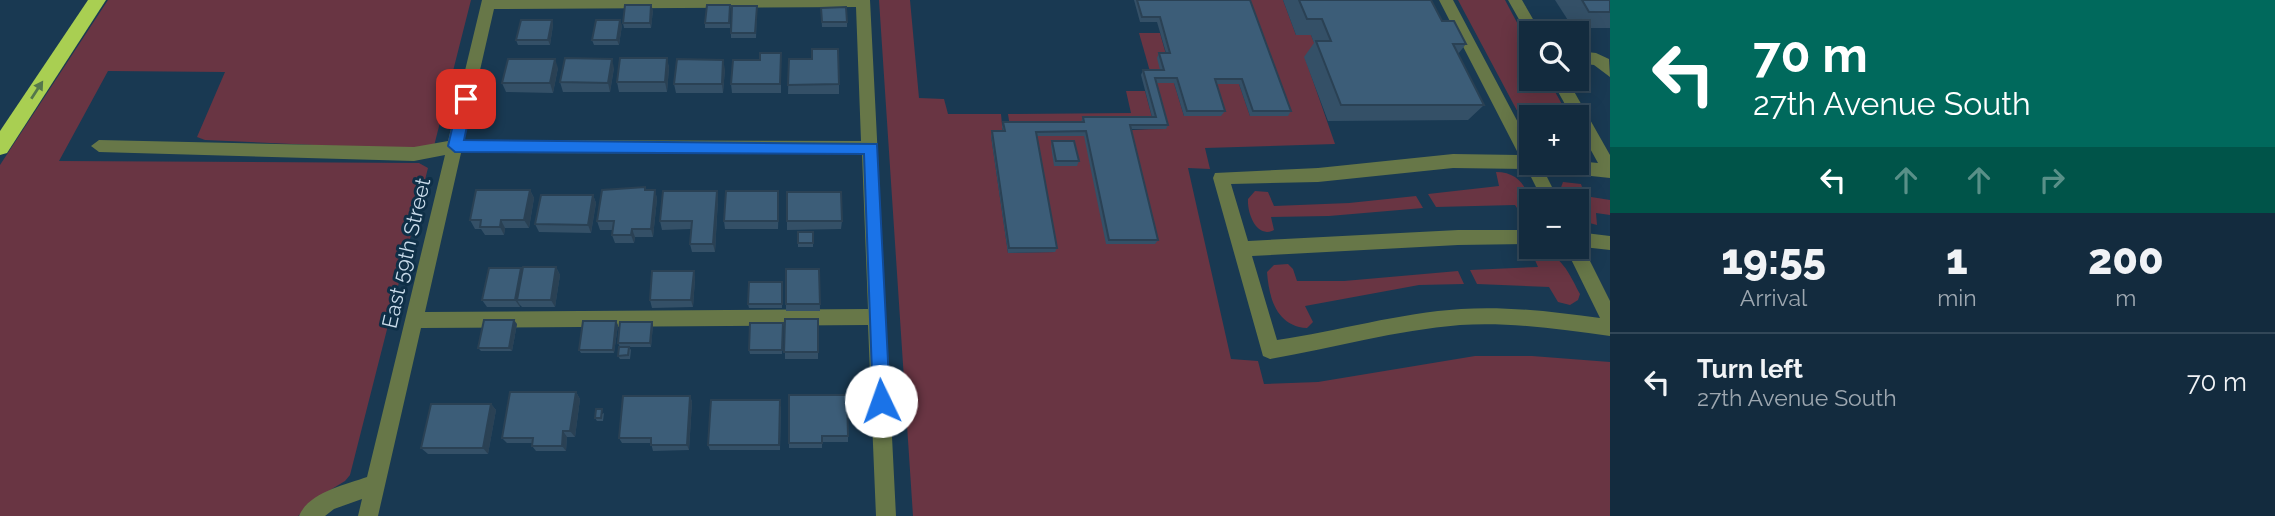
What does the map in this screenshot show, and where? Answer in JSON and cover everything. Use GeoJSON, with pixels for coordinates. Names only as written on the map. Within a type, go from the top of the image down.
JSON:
{"type":"FeatureCollection","features":[{"type":"Feature","properties":{"kind":"highway"},"geometry":{"type":"LineString","coordinates":[[0,147],[97,0]]}},
{"type":"Feature","properties":{"kind":"street"},"geometry":{"type":"LineString","coordinates":[[1446,0],[1519,138]]}},
{"type":"Feature","properties":{"kind":"street"},"geometry":{"type":"LineString","coordinates":[[1515,0],[1527,21]]}},
{"type":"Feature","properties":{"kind":"street"},"geometry":{"type":"LineString","coordinates":[[488,2],[863,1],[886,516]]}},
{"type":"Feature","properties":{"kind":"street","name":"East 59th Street"},"geometry":{"type":"LineString","coordinates":[[368,516],[488,2]]}},
{"type":"Feature","properties":{"kind":"street"},"geometry":{"type":"LineString","coordinates":[[1589,58],[1606,63],[1610,71]]}},
{"type":"Feature","properties":{"kind":"street"},"geometry":{"type":"LineString","coordinates":[[1566,91],[1610,170]]}},
{"type":"Feature","properties":{"kind":"street"},"geometry":{"type":"LineString","coordinates":[[99,146],[414,154],[455,146],[871,148]]}},
{"type":"Feature","properties":{"kind":"street"},"geometry":{"type":"LineString","coordinates":[[1519,162],[1453,161],[1318,175],[1221,178],[1270,350],[1323,342],[1416,321],[1462,316],[1532,317],[1610,328]]}},
{"type":"Feature","properties":{"kind":"street"},"geometry":{"type":"LineString","coordinates":[[1589,168],[1610,170]]}},
{"type":"Feature","properties":{"kind":"street"},"geometry":{"type":"LineString","coordinates":[[1241,249],[1345,246],[1459,236],[1519,237]]}},
{"type":"Feature","properties":{"kind":"street"},"geometry":{"type":"LineString","coordinates":[[1589,240],[1610,243]]}},
{"type":"Feature","properties":{"kind":"street"},"geometry":{"type":"LineString","coordinates":[[1580,259],[1610,319]]}},
{"type":"Feature","properties":{"kind":"street"},"geometry":{"type":"LineString","coordinates":[[414,320],[877,317]]}},
{"type":"Feature","properties":{"kind":"street"},"geometry":{"type":"LineString","coordinates":[[310,516],[328,501],[376,484]]}},
{"type":"Feature","properties":{"kind":"shaded area"},"geometry":{"type":"Polygon","coordinates":[[[108,0],[471,0],[434,146],[422,150],[205,140],[197,137],[225,72],[108,71],[59,161],[419,163],[428,168],[350,475],[298,516],[0,516],[0,165],[108,0]]]}},
{"type":"Feature","properties":{"kind":"shaded area"},"geometry":{"type":"Polygon","coordinates":[[[879,0],[910,0],[919,98],[944,99],[948,114],[1001,114],[1003,135],[991,136],[1008,253],[1055,252],[1035,136],[1165,129],[1153,83],[1174,83],[1184,116],[1212,84],[1239,84],[1250,116],[1245,0],[1283,0],[1296,35],[1311,35],[1320,57],[1305,58],[1335,144],[1205,148],[1210,169],[1188,168],[1231,359],[1258,361],[1264,384],[1318,382],[1475,356],[1532,356],[1610,362],[1610,516],[913,516],[879,0]]]}},
{"type":"Feature","properties":{"kind":"shaded area"},"geometry":{"type":"Polygon","coordinates":[[[1458,0],[1505,0],[1519,26],[1519,91],[1555,91],[1562,105],[1519,105],[1519,114],[1458,0]]]}},
{"type":"Feature","properties":{"kind":"shaded area"},"geometry":{"type":"Polygon","coordinates":[[[1139,33],[1160,33],[1167,58],[1161,75],[1151,75],[1139,33]]]}},
{"type":"Feature","properties":{"kind":"shaded area"},"geometry":{"type":"Polygon","coordinates":[[[1126,91],[1145,91],[1153,121],[1010,127],[1008,114],[1131,113],[1126,91]]]}},
{"type":"Feature","properties":{"kind":"shaded area"},"geometry":{"type":"Polygon","coordinates":[[[1496,172],[1513,176],[1524,186],[1525,189],[1519,189],[1519,211],[1515,205],[1436,207],[1428,194],[1499,186],[1496,172]]]}},
{"type":"Feature","properties":{"kind":"shaded area"},"geometry":{"type":"Polygon","coordinates":[[[1563,182],[1581,184],[1583,189],[1560,189],[1563,182]]]}},
{"type":"Feature","properties":{"kind":"shaded area"},"geometry":{"type":"Polygon","coordinates":[[[1255,191],[1268,192],[1274,206],[1349,203],[1416,196],[1423,208],[1329,216],[1271,217],[1274,230],[1268,232],[1258,228],[1251,218],[1248,199],[1255,191]]]}},
{"type":"Feature","properties":{"kind":"shaded area"},"geometry":{"type":"Polygon","coordinates":[[[1589,197],[1610,200],[1610,215],[1596,213],[1597,225],[1589,223],[1589,197]]]}},
{"type":"Feature","properties":{"kind":"shaded area"},"geometry":{"type":"Polygon","coordinates":[[[1535,259],[1558,260],[1580,294],[1578,300],[1570,305],[1558,302],[1549,287],[1477,284],[1470,270],[1538,267],[1535,259]]]}},
{"type":"Feature","properties":{"kind":"shaded area"},"geometry":{"type":"Polygon","coordinates":[[[1288,264],[1297,281],[1344,281],[1458,271],[1464,284],[1419,285],[1305,306],[1313,322],[1307,328],[1297,326],[1282,317],[1270,292],[1267,272],[1274,265],[1288,264]]]}},
{"type":"Feature","properties":{"kind":"building"},"geometry":{"type":"Polygon","coordinates":[[[1137,0],[1250,0],[1291,111],[1253,111],[1242,79],[1215,79],[1225,111],[1187,111],[1177,78],[1155,78],[1168,125],[1130,125],[1158,240],[1109,240],[1086,131],[1036,132],[1057,248],[1009,248],[992,131],[1005,131],[1003,122],[1084,122],[1083,117],[1156,117],[1143,70],[1164,70],[1159,53],[1170,53],[1160,17],[1142,17],[1137,0]]]}},
{"type":"Feature","properties":{"kind":"building"},"geometry":{"type":"Polygon","coordinates":[[[1299,0],[1431,0],[1442,21],[1454,21],[1466,44],[1453,44],[1484,105],[1341,105],[1316,41],[1331,41],[1322,19],[1307,19],[1299,0]]]}},
{"type":"Feature","properties":{"kind":"building"},"geometry":{"type":"Polygon","coordinates":[[[1582,0],[1610,0],[1610,12],[1589,12],[1582,0]]]}},
{"type":"Feature","properties":{"kind":"building"},"geometry":{"type":"Polygon","coordinates":[[[625,5],[651,5],[650,23],[623,23],[625,5]]]}},
{"type":"Feature","properties":{"kind":"building"},"geometry":{"type":"Polygon","coordinates":[[[707,5],[730,5],[729,23],[705,23],[707,5]]]}},
{"type":"Feature","properties":{"kind":"building"},"geometry":{"type":"Polygon","coordinates":[[[732,6],[757,6],[755,33],[731,33],[732,6]]]}},
{"type":"Feature","properties":{"kind":"building"},"geometry":{"type":"Polygon","coordinates":[[[846,7],[847,22],[822,22],[821,8],[846,7]]]}},
{"type":"Feature","properties":{"kind":"building"},"geometry":{"type":"Polygon","coordinates":[[[521,20],[552,20],[548,40],[516,40],[521,20]]]}},
{"type":"Feature","properties":{"kind":"building"},"geometry":{"type":"Polygon","coordinates":[[[596,20],[620,20],[617,40],[592,40],[596,20]]]}},
{"type":"Feature","properties":{"kind":"building"},"geometry":{"type":"Polygon","coordinates":[[[812,49],[838,49],[839,84],[788,85],[789,59],[812,59],[812,49]]]}},
{"type":"Feature","properties":{"kind":"building"},"geometry":{"type":"Polygon","coordinates":[[[760,53],[781,53],[780,84],[731,84],[733,60],[760,60],[760,53]]]}},
{"type":"Feature","properties":{"kind":"building"},"geometry":{"type":"Polygon","coordinates":[[[565,58],[612,59],[608,83],[560,82],[565,58]]]}},
{"type":"Feature","properties":{"kind":"building"},"geometry":{"type":"Polygon","coordinates":[[[620,58],[667,58],[665,82],[617,82],[620,58]]]}},
{"type":"Feature","properties":{"kind":"building"},"geometry":{"type":"Polygon","coordinates":[[[508,59],[555,59],[550,83],[502,83],[508,59]]]}},
{"type":"Feature","properties":{"kind":"building"},"geometry":{"type":"Polygon","coordinates":[[[677,59],[723,60],[722,84],[674,84],[677,59]]]}},
{"type":"Feature","properties":{"kind":"building"},"geometry":{"type":"Polygon","coordinates":[[[1052,141],[1074,141],[1079,161],[1056,161],[1052,141]]]}},
{"type":"Feature","properties":{"kind":"building"},"geometry":{"type":"Polygon","coordinates":[[[645,187],[645,190],[655,190],[651,229],[632,229],[631,235],[612,235],[614,221],[597,221],[602,190],[645,187]]]}},
{"type":"Feature","properties":{"kind":"building"},"geometry":{"type":"Polygon","coordinates":[[[476,190],[530,190],[524,220],[501,220],[500,227],[480,227],[481,220],[470,220],[476,190]]]}},
{"type":"Feature","properties":{"kind":"building"},"geometry":{"type":"Polygon","coordinates":[[[663,191],[717,191],[713,244],[690,244],[692,221],[660,221],[663,191]]]}},
{"type":"Feature","properties":{"kind":"building"},"geometry":{"type":"Polygon","coordinates":[[[726,191],[778,191],[778,221],[724,221],[726,191]]]}},
{"type":"Feature","properties":{"kind":"building"},"geometry":{"type":"Polygon","coordinates":[[[787,192],[841,192],[842,221],[787,221],[787,192]]]}},
{"type":"Feature","properties":{"kind":"building"},"geometry":{"type":"Polygon","coordinates":[[[541,195],[593,195],[588,225],[535,224],[541,195]]]}},
{"type":"Feature","properties":{"kind":"building"},"geometry":{"type":"Polygon","coordinates":[[[798,232],[813,232],[813,243],[798,243],[798,232]]]}},
{"type":"Feature","properties":{"kind":"building"},"geometry":{"type":"Polygon","coordinates":[[[523,267],[556,267],[551,300],[517,300],[523,267]]]}},
{"type":"Feature","properties":{"kind":"building"},"geometry":{"type":"Polygon","coordinates":[[[489,268],[521,268],[515,300],[482,300],[489,268]]]}},
{"type":"Feature","properties":{"kind":"building"},"geometry":{"type":"Polygon","coordinates":[[[786,269],[819,269],[820,304],[786,304],[786,269]]]}},
{"type":"Feature","properties":{"kind":"building"},"geometry":{"type":"Polygon","coordinates":[[[652,271],[694,271],[691,300],[650,300],[652,271]]]}},
{"type":"Feature","properties":{"kind":"building"},"geometry":{"type":"Polygon","coordinates":[[[749,282],[782,282],[782,304],[748,304],[749,282]]]}},
{"type":"Feature","properties":{"kind":"building"},"geometry":{"type":"Polygon","coordinates":[[[785,319],[818,319],[818,352],[784,352],[785,319]]]}},
{"type":"Feature","properties":{"kind":"building"},"geometry":{"type":"Polygon","coordinates":[[[484,320],[514,320],[509,348],[478,348],[484,320]]]}},
{"type":"Feature","properties":{"kind":"building"},"geometry":{"type":"Polygon","coordinates":[[[583,321],[616,321],[613,350],[579,350],[583,321]]]}},
{"type":"Feature","properties":{"kind":"building"},"geometry":{"type":"Polygon","coordinates":[[[620,322],[652,322],[650,343],[618,343],[620,322]]]}},
{"type":"Feature","properties":{"kind":"building"},"geometry":{"type":"Polygon","coordinates":[[[750,323],[783,323],[782,350],[749,350],[750,323]]]}},
{"type":"Feature","properties":{"kind":"building"},"geometry":{"type":"Polygon","coordinates":[[[619,347],[629,347],[628,355],[618,356],[619,347]]]}},
{"type":"Feature","properties":{"kind":"building"},"geometry":{"type":"Polygon","coordinates":[[[510,392],[576,392],[570,431],[563,431],[562,446],[532,446],[533,438],[502,438],[510,392]]]}},
{"type":"Feature","properties":{"kind":"building"},"geometry":{"type":"Polygon","coordinates":[[[789,395],[847,395],[848,436],[822,436],[822,443],[789,443],[789,395]]]}},
{"type":"Feature","properties":{"kind":"building"},"geometry":{"type":"Polygon","coordinates":[[[623,396],[690,396],[687,445],[651,445],[651,438],[619,438],[623,396]]]}},
{"type":"Feature","properties":{"kind":"building"},"geometry":{"type":"Polygon","coordinates":[[[711,400],[780,400],[779,445],[708,445],[711,400]]]}},
{"type":"Feature","properties":{"kind":"building"},"geometry":{"type":"Polygon","coordinates":[[[431,404],[491,404],[483,448],[421,448],[431,404]]]}},
{"type":"Feature","properties":{"kind":"building"},"geometry":{"type":"Polygon","coordinates":[[[596,409],[602,409],[601,418],[595,418],[596,409]]]}},
{"type":"Feature","properties":{"kind":"route"},"geometry":{"type":"LineString","coordinates":[[466,99],[455,146],[871,148],[881,401]]}}]}
